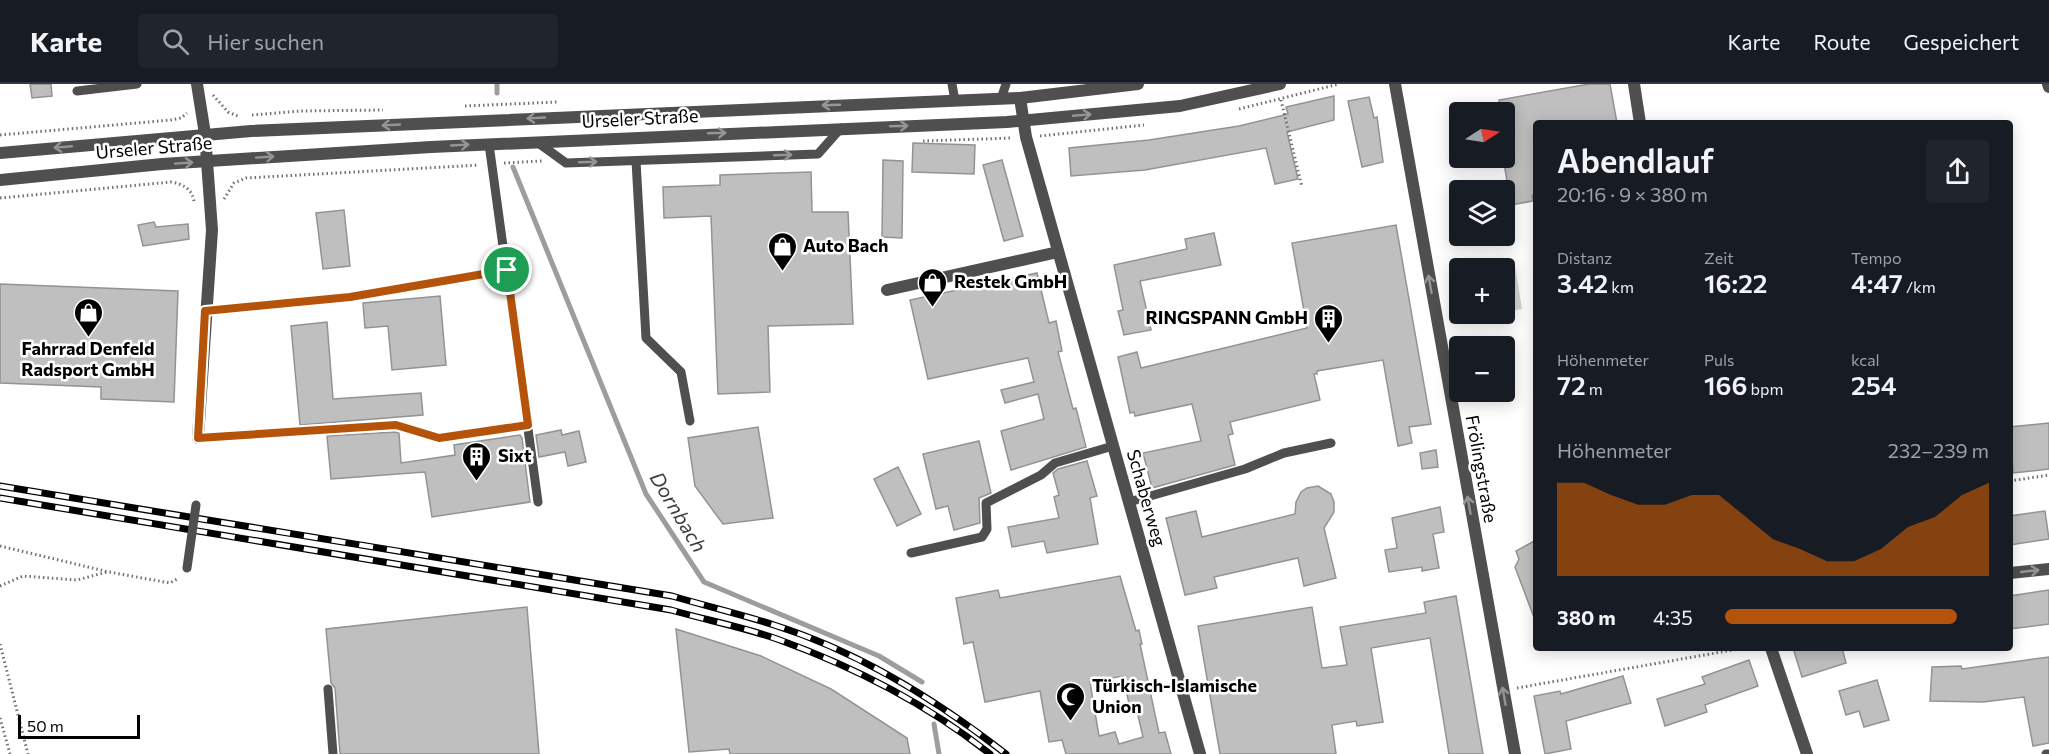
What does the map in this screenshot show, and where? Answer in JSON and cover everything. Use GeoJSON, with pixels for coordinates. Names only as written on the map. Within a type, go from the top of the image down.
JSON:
{"type":"FeatureCollection","features":[{"type":"Feature","properties":{"kind":"street"},"geometry":{"type":"LineString","coordinates":[[197,84],[205,134],[212,230],[198,438]]}},
{"type":"Feature","properties":{"kind":"street","name":"Urseler Straße"},"geometry":{"type":"LineString","coordinates":[[0,153],[205,134],[657,112],[1020,98],[1138,84]]}},
{"type":"Feature","properties":{"kind":"street","name":"Urseler Straße"},"geometry":{"type":"LineString","coordinates":[[0,180],[207,161],[489,144],[1023,120],[1180,106],[1280,84]]}},
{"type":"Feature","properties":{"kind":"street","name":"Frölingstraße"},"geometry":{"type":"LineString","coordinates":[[1395,84],[1515,754]]}},
{"type":"Feature","properties":{"kind":"street"},"geometry":{"type":"LineString","coordinates":[[1634,84],[1640,120]]}},
{"type":"Feature","properties":{"kind":"street","name":"Schaberweg"},"geometry":{"type":"LineString","coordinates":[[1020,98],[1023,120],[1058,252],[1200,754]]}},
{"type":"Feature","properties":{"kind":"street"},"geometry":{"type":"LineString","coordinates":[[887,290],[1058,252]]}},
{"type":"Feature","properties":{"kind":"street"},"geometry":{"type":"LineString","coordinates":[[2013,573],[2049,569]]}},
{"type":"Feature","properties":{"kind":"street"},"geometry":{"type":"LineString","coordinates":[[1772,651],[1807,754]]}},
{"type":"Feature","properties":{"kind":"lane"},"geometry":{"type":"LineString","coordinates":[[77,91],[137,84]]}},
{"type":"Feature","properties":{"kind":"lane"},"geometry":{"type":"LineString","coordinates":[[952,84],[955,101]]}},
{"type":"Feature","properties":{"kind":"lane"},"geometry":{"type":"LineString","coordinates":[[1001,99],[1006,84]]}},
{"type":"Feature","properties":{"kind":"lane"},"geometry":{"type":"LineString","coordinates":[[537,142],[566,163],[818,154],[841,129]]}},
{"type":"Feature","properties":{"kind":"lane"},"geometry":{"type":"LineString","coordinates":[[489,144],[538,502]]}},
{"type":"Feature","properties":{"kind":"lane"},"geometry":{"type":"LineString","coordinates":[[636,161],[646,338],[681,372],[690,421]]}},
{"type":"Feature","properties":{"kind":"lane"},"geometry":{"type":"LineString","coordinates":[[205,311],[350,297],[507,270]]}},
{"type":"Feature","properties":{"kind":"lane"},"geometry":{"type":"LineString","coordinates":[[198,438],[396,425],[439,438],[528,425]]}},
{"type":"Feature","properties":{"kind":"lane"},"geometry":{"type":"LineString","coordinates":[[1129,502],[1245,469],[1284,453],[1331,444]]}},
{"type":"Feature","properties":{"kind":"lane"},"geometry":{"type":"LineString","coordinates":[[911,553],[982,537],[987,529],[986,503],[1041,475],[1055,462],[1113,446]]}},
{"type":"Feature","properties":{"kind":"lane"},"geometry":{"type":"LineString","coordinates":[[187,568],[196,505]]}},
{"type":"Feature","properties":{"kind":"lane"},"geometry":{"type":"LineString","coordinates":[[328,689],[333,754]]}},
{"type":"Feature","properties":{"kind":"path"},"geometry":{"type":"LineString","coordinates":[[1281,100],[1302,187]]}},
{"type":"Feature","properties":{"kind":"path"},"geometry":{"type":"LineString","coordinates":[[0,135],[171,120],[186,115],[188,109]]}},
{"type":"Feature","properties":{"kind":"path"},"geometry":{"type":"LineString","coordinates":[[922,141],[1008,138]]}},
{"type":"Feature","properties":{"kind":"path"},"geometry":{"type":"LineString","coordinates":[[224,199],[234,183],[246,178],[396,171]]}},
{"type":"Feature","properties":{"kind":"path"},"geometry":{"type":"LineString","coordinates":[[0,198],[171,182],[186,186],[193,194],[195,201]]}},
{"type":"Feature","properties":{"kind":"path"},"geometry":{"type":"LineString","coordinates":[[2013,481],[2049,475]]}},
{"type":"Feature","properties":{"kind":"path"},"geometry":{"type":"LineString","coordinates":[[0,546],[109,572],[170,582],[178,579],[187,568]]}},
{"type":"Feature","properties":{"kind":"path"},"geometry":{"type":"LineString","coordinates":[[0,586],[23,576],[77,580],[109,572]]}},
{"type":"Feature","properties":{"kind":"path"},"geometry":{"type":"LineString","coordinates":[[0,644],[28,754]]}},
{"type":"Feature","properties":{"kind":"path"},"geometry":{"type":"LineString","coordinates":[[1503,690],[1727,651]]}},
{"type":"Feature","properties":{"kind":"path"},"geometry":{"type":"LineString","coordinates":[[0,718],[10,754]]}},
{"type":"Feature","properties":{"kind":"shaded area"},"geometry":{"type":"Polygon","coordinates":[[[1515,266],[1522,309],[1515,310],[1515,266]]]}},
{"type":"Feature","properties":{"kind":"building"},"geometry":{"type":"Polygon","coordinates":[[[30,84],[51,84],[52,96],[32,98],[30,84]]]}},
{"type":"Feature","properties":{"kind":"building"},"geometry":{"type":"Polygon","coordinates":[[[1589,84],[1610,84],[1616,120],[1533,120],[1533,201],[1515,204],[1515,180],[1507,180],[1505,168],[1515,168],[1515,102],[1499,102],[1499,100],[1589,84]]]}},
{"type":"Feature","properties":{"kind":"building"},"geometry":{"type":"Polygon","coordinates":[[[1334,96],[1334,120],[1287,132],[1298,179],[1275,184],[1266,148],[1145,170],[1071,176],[1069,148],[1149,140],[1239,126],[1288,114],[1286,107],[1334,96]]]}},
{"type":"Feature","properties":{"kind":"building"},"geometry":{"type":"Polygon","coordinates":[[[1369,97],[1374,118],[1377,117],[1383,162],[1362,167],[1348,101],[1369,97]]]}},
{"type":"Feature","properties":{"kind":"building"},"geometry":{"type":"Polygon","coordinates":[[[913,143],[975,145],[974,174],[912,172],[913,143]]]}},
{"type":"Feature","properties":{"kind":"building"},"geometry":{"type":"Polygon","coordinates":[[[883,160],[903,161],[902,238],[882,237],[883,160]]]}},
{"type":"Feature","properties":{"kind":"building"},"geometry":{"type":"Polygon","coordinates":[[[1002,160],[1023,236],[1004,241],[983,165],[1002,160]]]}},
{"type":"Feature","properties":{"kind":"building","name":"Auto Bach"},"geometry":{"type":"Polygon","coordinates":[[[811,172],[812,212],[848,212],[853,324],[768,326],[770,392],[718,394],[711,216],[664,218],[663,187],[720,185],[720,175],[811,172]]]}},
{"type":"Feature","properties":{"kind":"building"},"geometry":{"type":"Polygon","coordinates":[[[344,210],[350,266],[323,269],[316,213],[344,210]]]}},
{"type":"Feature","properties":{"kind":"building"},"geometry":{"type":"Polygon","coordinates":[[[154,222],[156,227],[188,224],[189,239],[143,246],[138,225],[154,222]]]}},
{"type":"Feature","properties":{"kind":"building","name":"RINGSPANN GmbH"},"geometry":{"type":"Polygon","coordinates":[[[1396,225],[1431,424],[1409,427],[1412,443],[1398,446],[1383,360],[1317,371],[1317,374],[1314,374],[1320,400],[1230,422],[1233,434],[1228,435],[1235,465],[1152,488],[1143,453],[1201,441],[1192,404],[1135,416],[1134,412],[1130,413],[1118,357],[1137,352],[1141,368],[1307,328],[1292,243],[1396,225]]]}},
{"type":"Feature","properties":{"kind":"building"},"geometry":{"type":"Polygon","coordinates":[[[1214,233],[1221,265],[1140,281],[1151,330],[1124,335],[1118,311],[1123,310],[1114,265],[1187,249],[1185,239],[1214,233]]]}},
{"type":"Feature","properties":{"kind":"building"},"geometry":{"type":"Polygon","coordinates":[[[1037,273],[1049,323],[1056,321],[1062,351],[1058,352],[1086,447],[1011,470],[1001,431],[1044,419],[1038,394],[1005,403],[1001,390],[1034,382],[1028,358],[928,379],[910,300],[1037,273]]]}},
{"type":"Feature","properties":{"kind":"building","name":"Fahrrad Denfeld Radsport GmbH"},"geometry":{"type":"Polygon","coordinates":[[[0,284],[178,291],[174,402],[101,399],[101,387],[0,383],[0,284]]]}},
{"type":"Feature","properties":{"kind":"building"},"geometry":{"type":"Polygon","coordinates":[[[440,296],[446,365],[392,370],[388,326],[365,328],[363,303],[440,296]]]}},
{"type":"Feature","properties":{"kind":"building"},"geometry":{"type":"Polygon","coordinates":[[[327,322],[333,399],[421,393],[423,415],[300,425],[291,326],[327,322]]]}},
{"type":"Feature","properties":{"kind":"building"},"geometry":{"type":"Polygon","coordinates":[[[2049,423],[2049,469],[2013,473],[2013,427],[2049,423]]]}},
{"type":"Feature","properties":{"kind":"building"},"geometry":{"type":"Polygon","coordinates":[[[758,427],[773,518],[723,524],[695,486],[688,438],[758,427]]]}},
{"type":"Feature","properties":{"kind":"building"},"geometry":{"type":"Polygon","coordinates":[[[561,430],[562,435],[579,431],[586,462],[568,466],[565,452],[539,457],[536,435],[561,430]]]}},
{"type":"Feature","properties":{"kind":"building","name":"Sixt"},"geometry":{"type":"Polygon","coordinates":[[[399,433],[401,463],[455,455],[454,445],[520,435],[530,502],[432,517],[425,472],[331,479],[327,436],[399,433]]]}},
{"type":"Feature","properties":{"kind":"building"},"geometry":{"type":"Polygon","coordinates":[[[979,441],[991,493],[979,498],[980,523],[954,530],[948,506],[936,509],[923,454],[979,441]]]}},
{"type":"Feature","properties":{"kind":"building"},"geometry":{"type":"Polygon","coordinates":[[[1436,450],[1438,467],[1422,469],[1420,453],[1436,450]]]}},
{"type":"Feature","properties":{"kind":"building"},"geometry":{"type":"Polygon","coordinates":[[[1087,461],[1097,496],[1090,498],[1098,544],[1047,553],[1044,541],[1012,547],[1008,527],[1059,518],[1054,497],[1059,495],[1053,473],[1058,469],[1087,461]]]}},
{"type":"Feature","properties":{"kind":"building"},"geometry":{"type":"Polygon","coordinates":[[[898,467],[921,514],[897,526],[874,479],[898,467]]]}},
{"type":"Feature","properties":{"kind":"building"},"geometry":{"type":"Polygon","coordinates":[[[1318,486],[1331,494],[1334,502],[1334,512],[1324,528],[1336,578],[1304,586],[1298,558],[1214,577],[1217,588],[1185,595],[1166,518],[1196,511],[1202,537],[1295,514],[1296,502],[1301,492],[1318,486]]]}},
{"type":"Feature","properties":{"kind":"building"},"geometry":{"type":"Polygon","coordinates":[[[1440,507],[1444,532],[1433,534],[1439,568],[1422,571],[1422,567],[1389,572],[1385,550],[1397,548],[1392,518],[1440,507]]]}},
{"type":"Feature","properties":{"kind":"building"},"geometry":{"type":"Polygon","coordinates":[[[2045,511],[2049,539],[2013,545],[2013,516],[2045,511]]]}},
{"type":"Feature","properties":{"kind":"building"},"geometry":{"type":"Polygon","coordinates":[[[1533,542],[1533,615],[1515,567],[1519,559],[1516,551],[1533,542]]]}},
{"type":"Feature","properties":{"kind":"building"},"geometry":{"type":"Polygon","coordinates":[[[1120,576],[1136,631],[1139,630],[1159,733],[1165,732],[1171,754],[1066,754],[1062,740],[1049,742],[1040,691],[985,702],[973,642],[964,644],[956,598],[998,590],[1000,598],[1120,576]],[[1123,676],[1090,682],[1099,736],[1115,732],[1119,744],[1143,737],[1137,711],[1131,713],[1123,676]]]}},
{"type":"Feature","properties":{"kind":"building"},"geometry":{"type":"Polygon","coordinates":[[[2049,590],[2049,624],[2013,629],[2013,596],[2049,590]]]}},
{"type":"Feature","properties":{"kind":"building"},"geometry":{"type":"Polygon","coordinates":[[[1456,596],[1483,754],[1449,754],[1430,638],[1371,648],[1383,722],[1357,726],[1356,721],[1332,725],[1336,754],[1220,754],[1198,626],[1312,607],[1322,668],[1347,665],[1340,627],[1426,613],[1424,602],[1456,596]]]}},
{"type":"Feature","properties":{"kind":"building"},"geometry":{"type":"Polygon","coordinates":[[[527,607],[539,754],[340,754],[335,688],[331,683],[326,629],[527,607]]]}},
{"type":"Feature","properties":{"kind":"building"},"geometry":{"type":"Polygon","coordinates":[[[676,629],[761,656],[831,689],[907,738],[910,754],[730,754],[729,749],[689,752],[676,629]]]}},
{"type":"Feature","properties":{"kind":"building"},"geometry":{"type":"Polygon","coordinates":[[[1794,651],[1843,651],[1846,663],[1802,677],[1794,651]]]}},
{"type":"Feature","properties":{"kind":"building"},"geometry":{"type":"Polygon","coordinates":[[[2049,657],[2049,743],[2033,746],[2024,697],[1983,702],[1930,701],[1932,667],[1961,666],[1962,669],[2049,657]]]}},
{"type":"Feature","properties":{"kind":"building"},"geometry":{"type":"Polygon","coordinates":[[[1749,660],[1758,686],[1705,705],[1707,712],[1665,726],[1657,699],[1705,684],[1702,677],[1749,660]]]}},
{"type":"Feature","properties":{"kind":"building"},"geometry":{"type":"Polygon","coordinates":[[[1623,676],[1631,703],[1566,721],[1571,749],[1545,754],[1534,696],[1560,691],[1561,694],[1623,676]]]}},
{"type":"Feature","properties":{"kind":"building"},"geometry":{"type":"Polygon","coordinates":[[[1877,680],[1889,720],[1864,727],[1859,711],[1846,715],[1839,691],[1877,680]]]}},
{"type":"Feature","properties":{"kind":"waterway","name":"Dornbach"},"geometry":{"type":"LineString","coordinates":[[497,84],[497,93]]}},
{"type":"Feature","properties":{"kind":"waterway","name":"Dornbach"},"geometry":{"type":"LineString","coordinates":[[513,167],[646,494],[704,582],[879,656],[922,682]]}},
{"type":"Feature","properties":{"kind":"waterway","name":"Dornbach"},"geometry":{"type":"LineString","coordinates":[[934,724],[939,754]]}},
{"type":"Feature","properties":{"kind":"railway"},"geometry":{"type":"LineString","coordinates":[[0,486],[672,596],[774,625],[866,663],[953,715],[1006,754]]}},
{"type":"Feature","properties":{"kind":"railway"},"geometry":{"type":"LineString","coordinates":[[0,498],[671,610],[738,627],[777,639],[861,674],[941,719],[990,754]]}},
{"type":"Feature","properties":{"kind":"place","name":"Auto Bach"},"geometry":{"type":"Point","coordinates":[782,272]}},
{"type":"Feature","properties":{"kind":"place","name":"Restek GmbH"},"geometry":{"type":"Point","coordinates":[933,308]}},
{"type":"Feature","properties":{"kind":"place","name":"Fahrrad Denfeld Radsport GmbH"},"geometry":{"type":"Point","coordinates":[88,338]}},
{"type":"Feature","properties":{"kind":"place","name":"RINGSPANN GmbH"},"geometry":{"type":"Point","coordinates":[1329,344]}},
{"type":"Feature","properties":{"kind":"place","name":"Sixt"},"geometry":{"type":"Point","coordinates":[477,482]}},
{"type":"Feature","properties":{"kind":"place","name":"Türkisch-Islamische Union"},"geometry":{"type":"Point","coordinates":[1071,722]}},
{"type":"Feature","properties":{"kind":"route"},"geometry":{"type":"LineString","coordinates":[[507,270],[528,425],[439,438],[396,425],[198,438],[205,311],[350,297],[507,270]]}}]}
